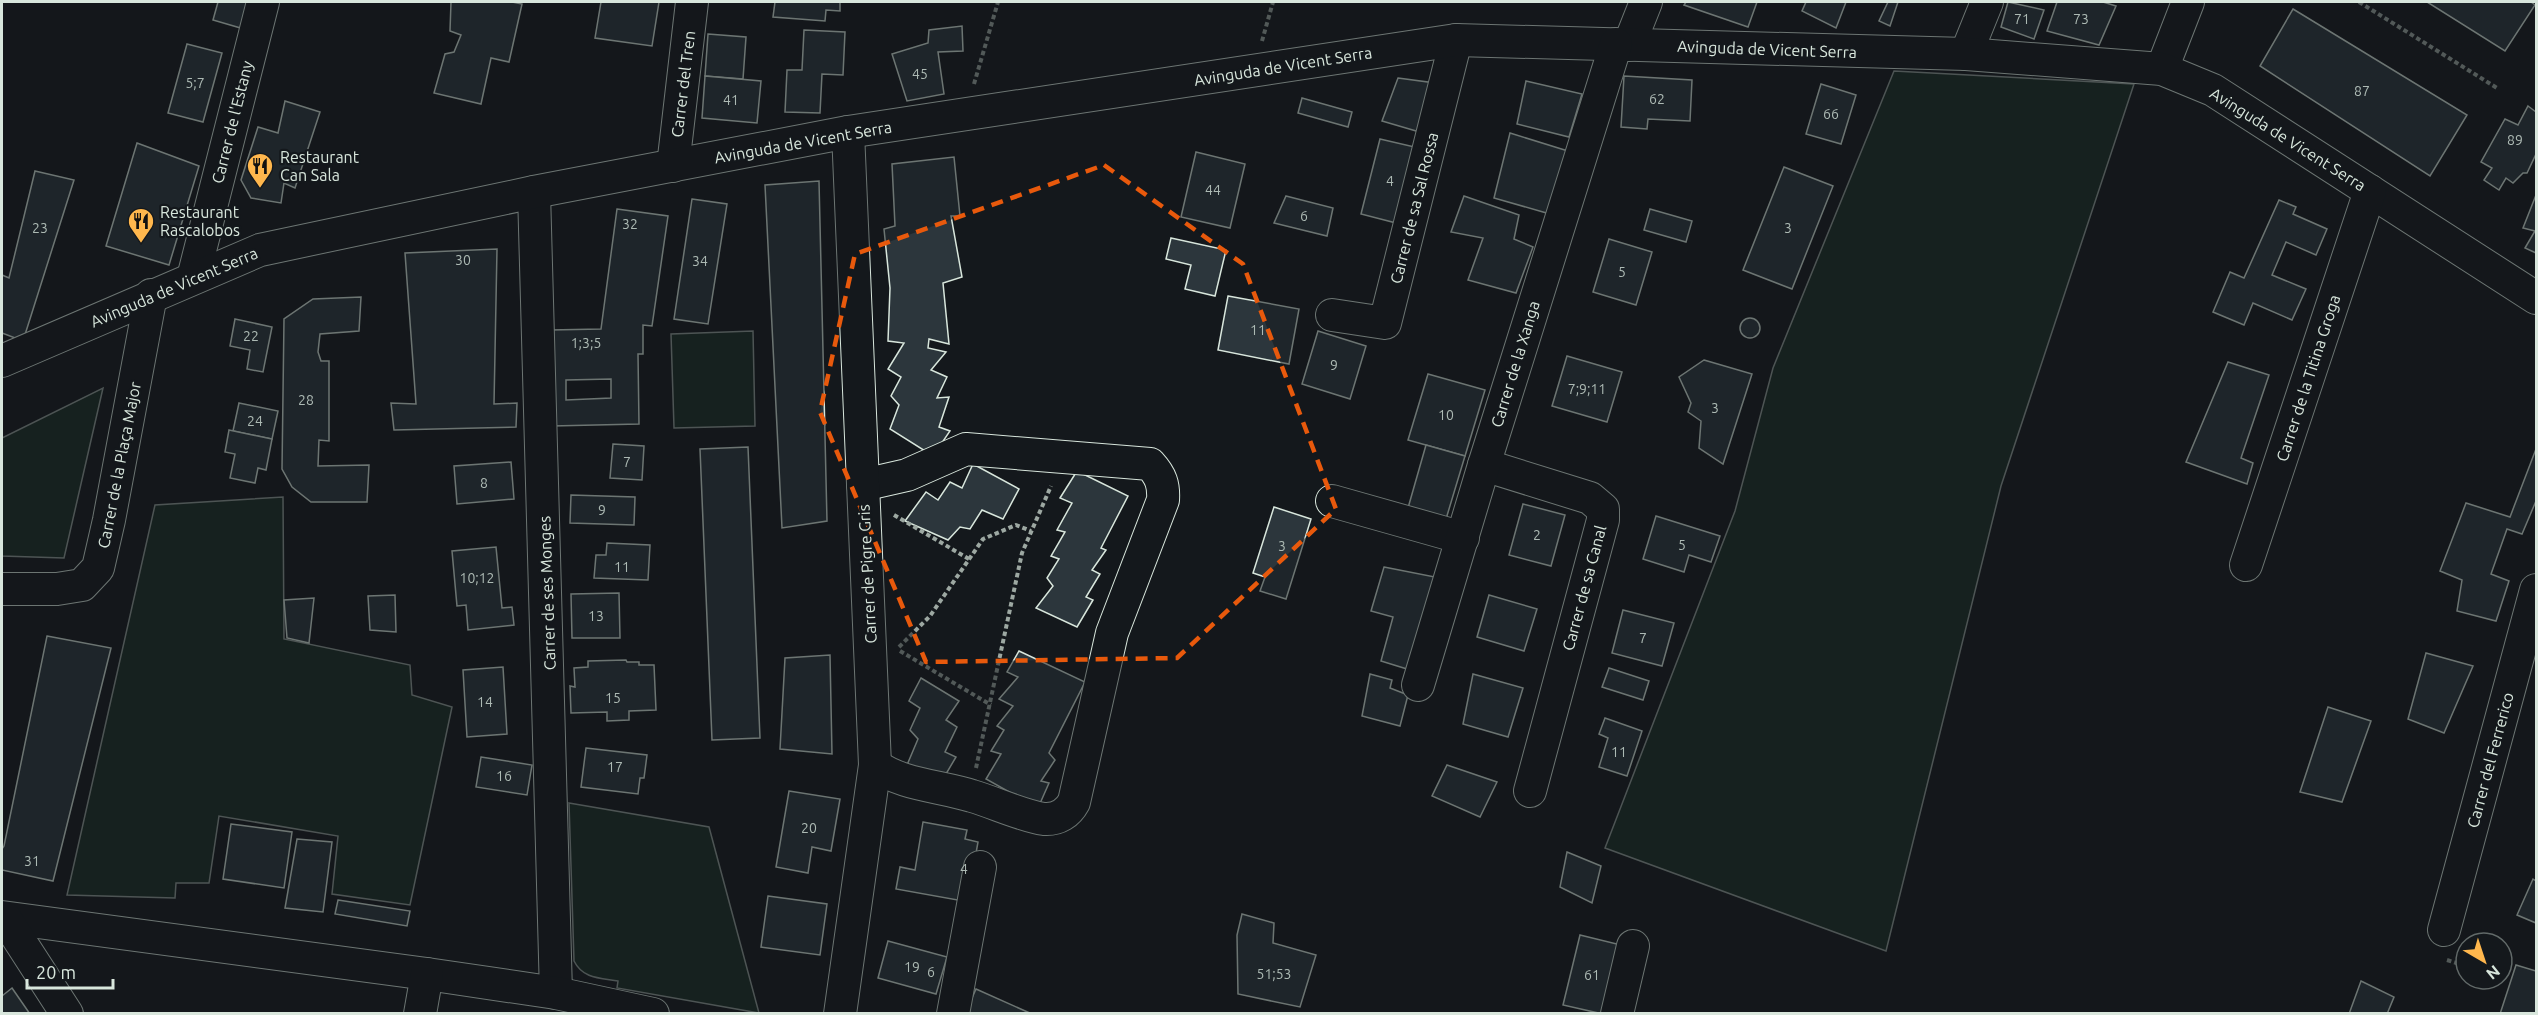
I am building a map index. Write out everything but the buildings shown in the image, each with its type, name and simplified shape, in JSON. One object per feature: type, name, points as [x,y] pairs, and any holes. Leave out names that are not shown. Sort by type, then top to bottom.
[{"type":"street","name":"Carrer de l'Estany","points":[[193,278],[263,2]]},
{"type":"street","name":"Carrer del Tren","points":[[674,166],[692,2]]},
{"type":"street","name":"Carrer de la Xanga","points":[[1418,685],[1484,465],[1622,45],[1646,2]]},
{"type":"street","points":[[1966,54],[1987,2]]},
{"type":"street","points":[[2162,69],[2188,2]]},
{"type":"street","name":"Avinguda de Vicent Serra","points":[[2,361],[260,250],[534,192],[848,132],[1456,40],[1966,54],[2162,69],[2213,90],[2536,298]]},
{"type":"street","name":"Carrer de sa Sal Rossa","points":[[1332,315],[1384,323],[1456,40]]},
{"type":"street","name":"Carrer de Pigre Gris","points":[[840,1014],[875,765],[848,132]]},
{"type":"street","name":"Carrer de la Titina Groga","points":[[2246,565],[2370,191]]},
{"type":"street","name":"Carrer de ses Monges","points":[[534,192],[556,993]]},
{"type":"street","name":"Carrer de la Plaça Major","points":[[2,590],[57,589],[82,585],[98,568],[110,520],[151,296]]},
{"type":"street","points":[[863,498],[907,475],[966,449],[1150,464],[1160,475],[1164,488],[1162,500],[1112,633],[1074,802],[1068,812],[1045,819],[970,795],[887,774],[875,765]]},
{"type":"street","name":"Carrer de sa Canal","points":[[1484,465],[1590,498],[1603,509],[1603,520],[1530,791]]},
{"type":"street","points":[[1332,501],[1463,538]]},
{"type":"street","name":"Carrer del Ferrerico","points":[[2444,930],[2536,590]]},
{"type":"street","points":[[953,1014],[980,867]]},
{"type":"street","points":[[3,918],[556,993],[653,1014]]},
{"type":"street","points":[[3,918],[67,1014]]},
{"type":"street","points":[[1617,1014],[1634,946]]},
{"type":"street","points":[[420,1014],[427,974]]},
{"type":"path","points":[[966,114],[998,2]]},
{"type":"path","points":[[1253,70],[1273,2]]},
{"type":"path","points":[[2359,2],[2497,88]]},
{"type":"path","points":[[970,795],[1022,553],[1053,482]]},
{"type":"path","points":[[863,498],[969,558]]},
{"type":"path","points":[[990,705],[897,650],[930,616],[983,539],[1016,525],[1031,531]]},
{"type":"highlighted area","points":[[1104,165],[1243,264],[1336,509],[1177,658],[926,662],[820,412],[855,254]]},
{"type":"green space","points":[[1894,71],[2134,84],[2001,486],[1886,951],[1605,848],[1735,511],[1773,368]]},
{"type":"green space","points":[[753,331],[755,426],[674,428],[671,334]]},
{"type":"green space","points":[[103,388],[64,558],[2,556],[2,438]]},
{"type":"green space","points":[[283,497],[284,639],[410,665],[412,695],[452,707],[410,905],[332,894],[338,836],[219,816],[209,883],[176,883],[175,898],[67,895],[155,505]]},
{"type":"green space","points":[[569,803],[709,827],[759,1013],[617,988],[618,981],[593,977],[578,967],[574,961]]},
{"type":"place","name":"Restaurant Can Sala","points":[[260,189]]},
{"type":"place","name":"Restaurant Rascalobos","points":[[141,244]]}]
